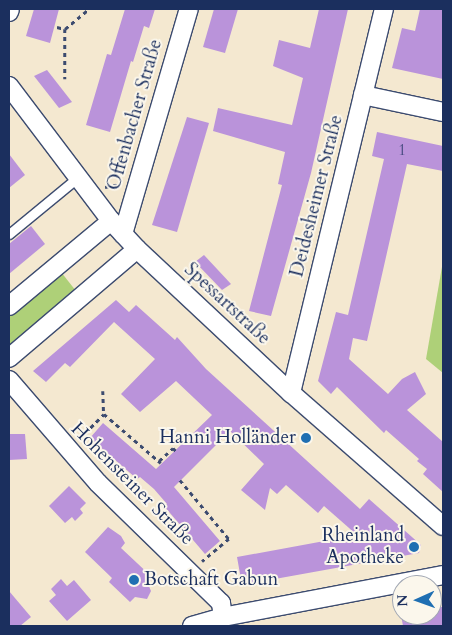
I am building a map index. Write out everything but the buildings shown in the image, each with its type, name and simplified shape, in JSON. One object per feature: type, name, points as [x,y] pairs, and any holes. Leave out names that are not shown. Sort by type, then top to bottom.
[{"type":"street","name":"Offenbacher Straße","points":[[117,227],[189,9]]},
{"type":"street","name":"Deidesheimer Straße","points":[[291,393],[384,9]]},
{"type":"street","name":"Spessartstraße","points":[[9,86],[78,178],[137,249],[291,393],[443,526]]},
{"type":"street","points":[[363,95],[443,112]]},
{"type":"street","points":[[9,306],[117,227]]},
{"type":"street","points":[[9,358],[137,249]]},
{"type":"street","name":"Hohensteiner Straße","points":[[9,380],[98,483],[221,603],[223,617]]},
{"type":"street","points":[[192,626],[223,617],[443,575]]},
{"type":"lane","points":[[9,234],[78,178]]},
{"type":"path","points":[[65,29],[89,9]]},
{"type":"path","points":[[57,27],[65,29]]},
{"type":"path","points":[[65,29],[65,79]]},
{"type":"path","points":[[105,187],[128,183]]},
{"type":"path","points":[[103,391],[104,414],[160,462],[173,448],[176,450]]},
{"type":"path","points":[[76,441],[104,414]]},
{"type":"path","points":[[180,480],[230,539],[199,565]]},
{"type":"green space","points":[[443,261],[443,373],[426,359]]},
{"type":"green space","points":[[61,272],[76,291],[9,347],[9,315]]},
{"type":"place","name":"Hanni Holländer","points":[[306,438]]},
{"type":"place","name":"Rheinland Apotheke","points":[[414,547]]},
{"type":"place","name":"Botschaft Gabun","points":[[134,580]]}]
